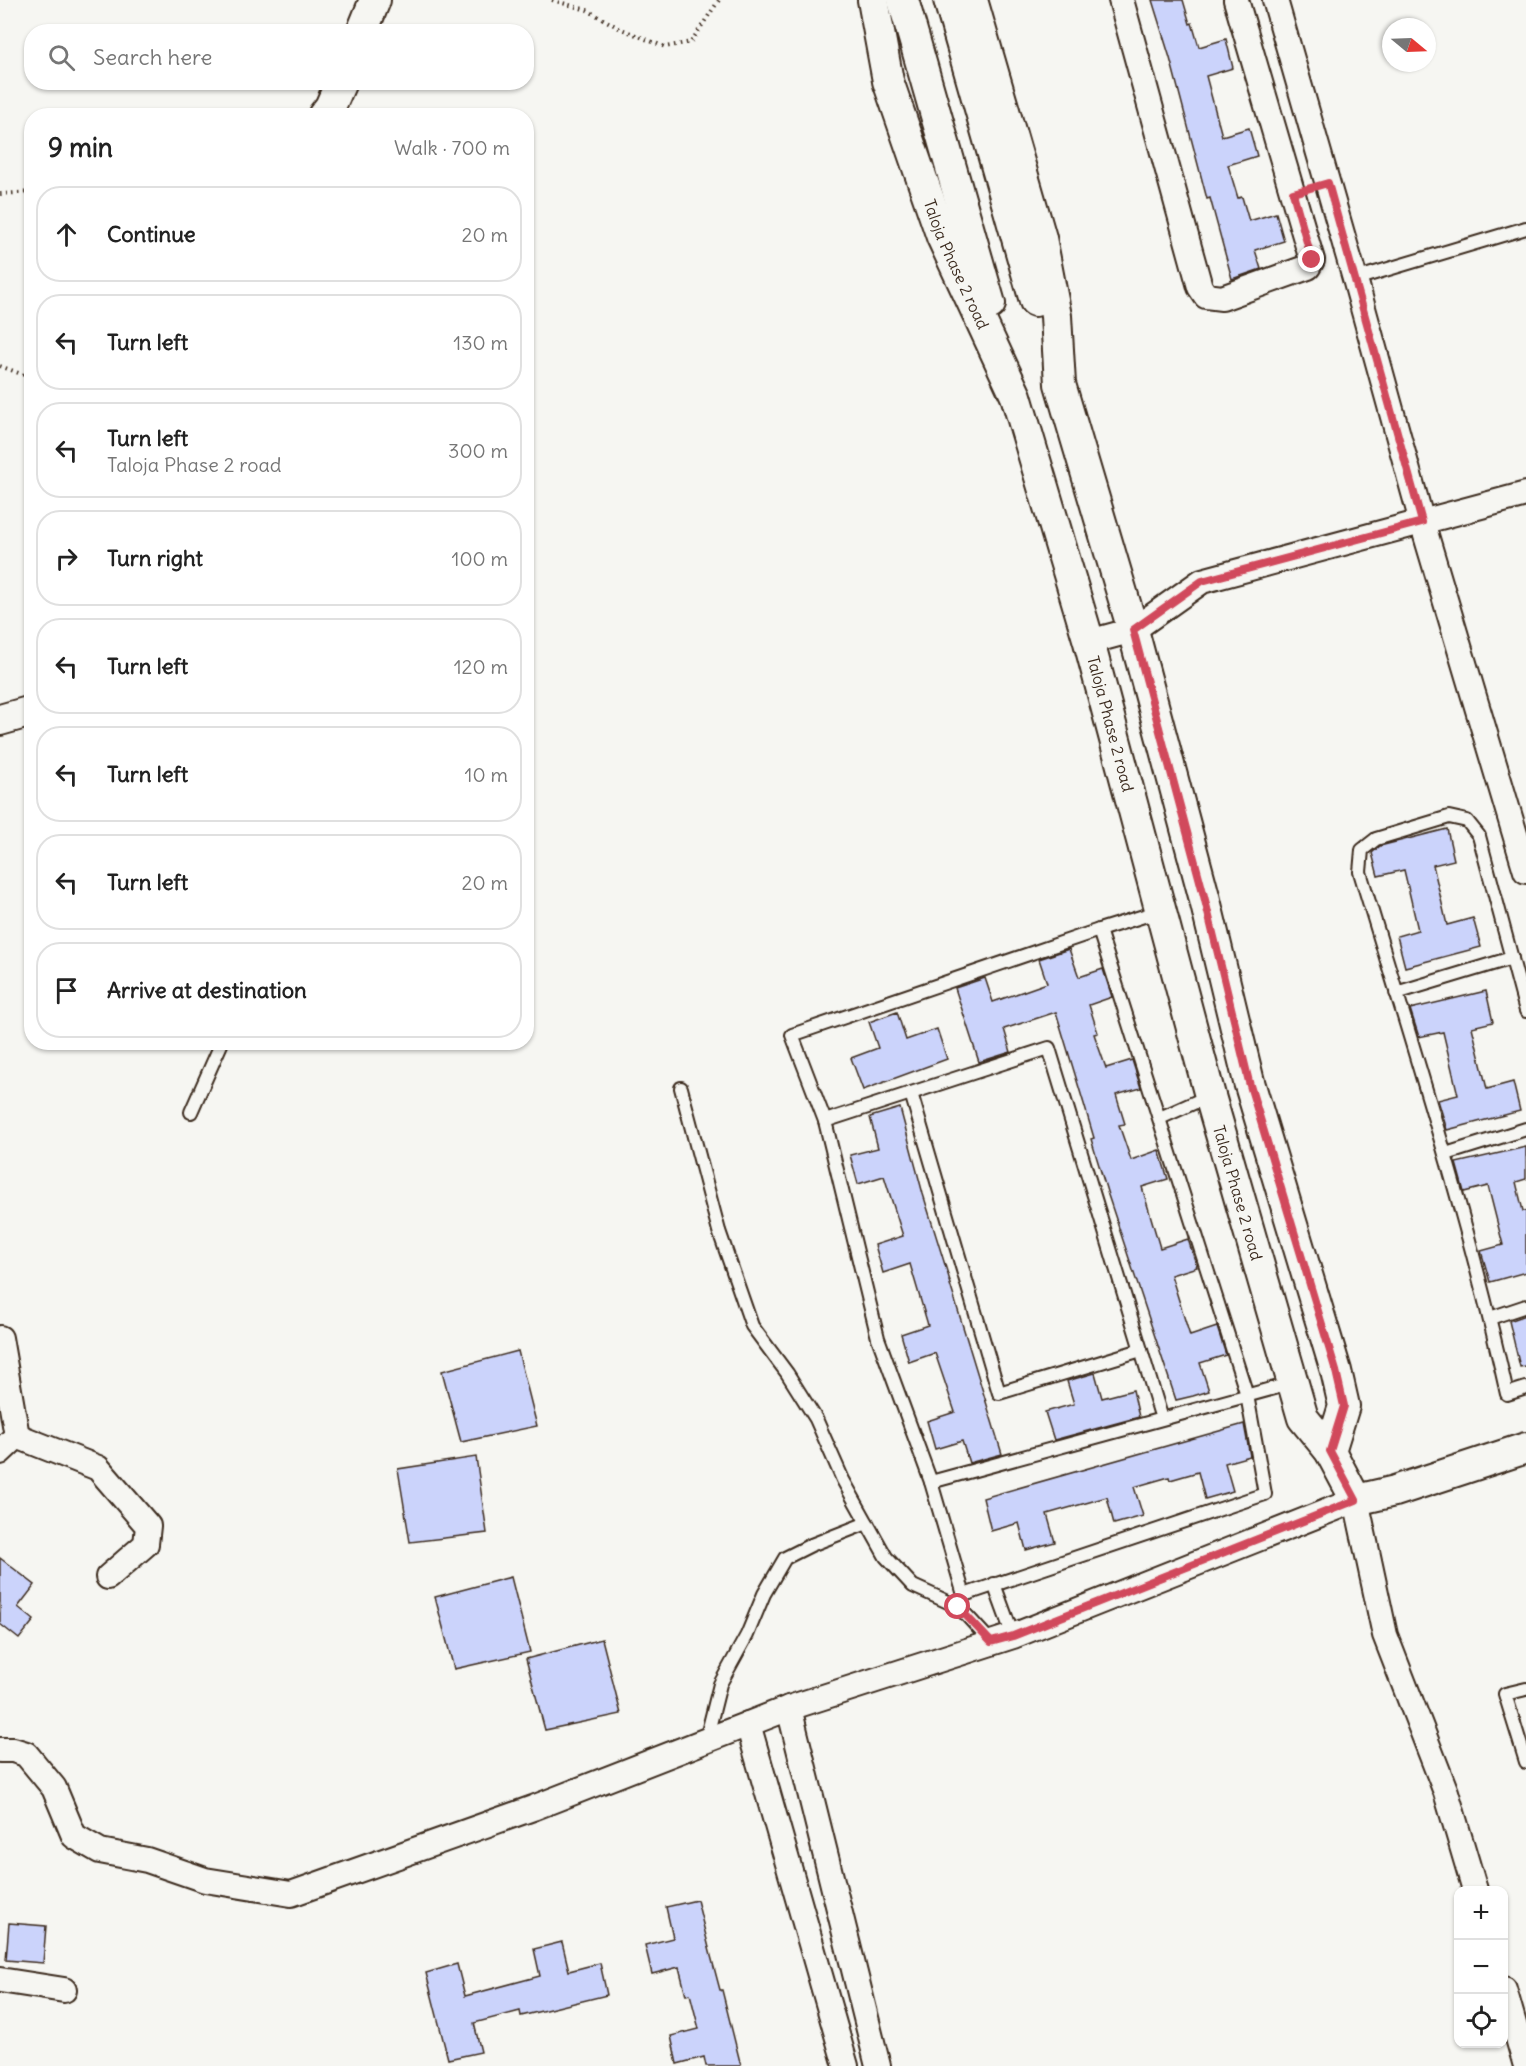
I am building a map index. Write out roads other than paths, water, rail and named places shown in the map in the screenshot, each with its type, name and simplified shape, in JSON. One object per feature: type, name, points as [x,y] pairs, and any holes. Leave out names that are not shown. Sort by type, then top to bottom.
[{"type":"street","points":[[365,24],[375,0]]},
{"type":"street","name":"Taloja Phase 2 road","points":[[873,0],[888,81],[942,237],[1017,396],[1089,642],[1210,1096],[1303,1418],[1330,1451],[1356,1500]]},
{"type":"street","points":[[903,0],[1017,396]]},
{"type":"street","points":[[949,0],[1133,630],[1204,896],[1249,1082],[1336,1371],[1344,1406],[1330,1451]]},
{"type":"street","points":[[972,0],[1041,238],[1056,316],[1060,384]]},
{"type":"street","points":[[1121,0],[1200,287],[1206,296],[1222,298],[1310,265],[1312,260],[1236,0]]},
{"type":"street","points":[[1244,27],[1278,9],[1422,522],[1526,871]]},
{"type":"street","points":[[1293,193],[1328,183]]},
{"type":"street","points":[[1089,642],[1133,630],[1202,581],[1526,494]]},
{"type":"street","points":[[0,720],[24,713]]},
{"type":"street","points":[[0,1338],[8,1444],[98,1468],[148,1526],[146,1544],[108,1577]]},
{"type":"street","points":[[0,1750],[13,1750],[26,1754],[54,1788],[74,1836],[100,1851],[147,1860],[205,1880],[291,1894],[533,1808],[789,1708],[1002,1639],[1356,1500],[1395,1491],[1526,1448]]},
{"type":"street","points":[[1356,1500],[1385,1635],[1446,1792],[1473,1886]]},
{"type":"street","points":[[789,1708],[878,2066]]},
{"type":"street","points":[[748,1724],[846,2066]]},
{"type":"street","points":[[0,1980],[64,1990]]},
{"type":"street","points":[[1504,1994],[1526,2066]]},
{"type":"lane","points":[[1355,279],[1526,228]]},
{"type":"lane","points":[[1526,1011],[1479,836],[1467,821],[1449,817],[1376,839],[1362,850],[1360,872],[1446,1154],[1490,1318],[1507,1394],[1526,1388]]},
{"type":"lane","points":[[1099,930],[1247,1395],[1265,1494],[964,1595],[931,1482],[878,1338],[825,1121],[792,1035],[1099,930],[1162,910]]},
{"type":"lane","points":[[1396,993],[1512,958]]},
{"type":"lane","points":[[825,1121],[1049,1048],[1162,1419]]},
{"type":"lane","points":[[191,1112],[218,1050]]},
{"type":"lane","points":[[681,1088],[719,1231],[752,1326],[787,1373],[816,1419],[843,1480],[886,1557],[913,1586],[939,1596],[958,1607],[1002,1639]]},
{"type":"lane","points":[[910,1093],[999,1393],[1141,1350]]},
{"type":"lane","points":[[1160,1118],[1210,1096]]},
{"type":"lane","points":[[1446,1154],[1526,1129]]},
{"type":"lane","points":[[1490,1318],[1526,1306]]},
{"type":"lane","points":[[931,1482],[1293,1383]]},
{"type":"lane","points":[[706,1740],[720,1684],[747,1635],[764,1594],[784,1558],[867,1523]]},
{"type":"lane","points":[[994,1584],[1002,1639]]},
{"type":"lane","points":[[1526,1689],[1504,1694],[1526,1762]]}]
